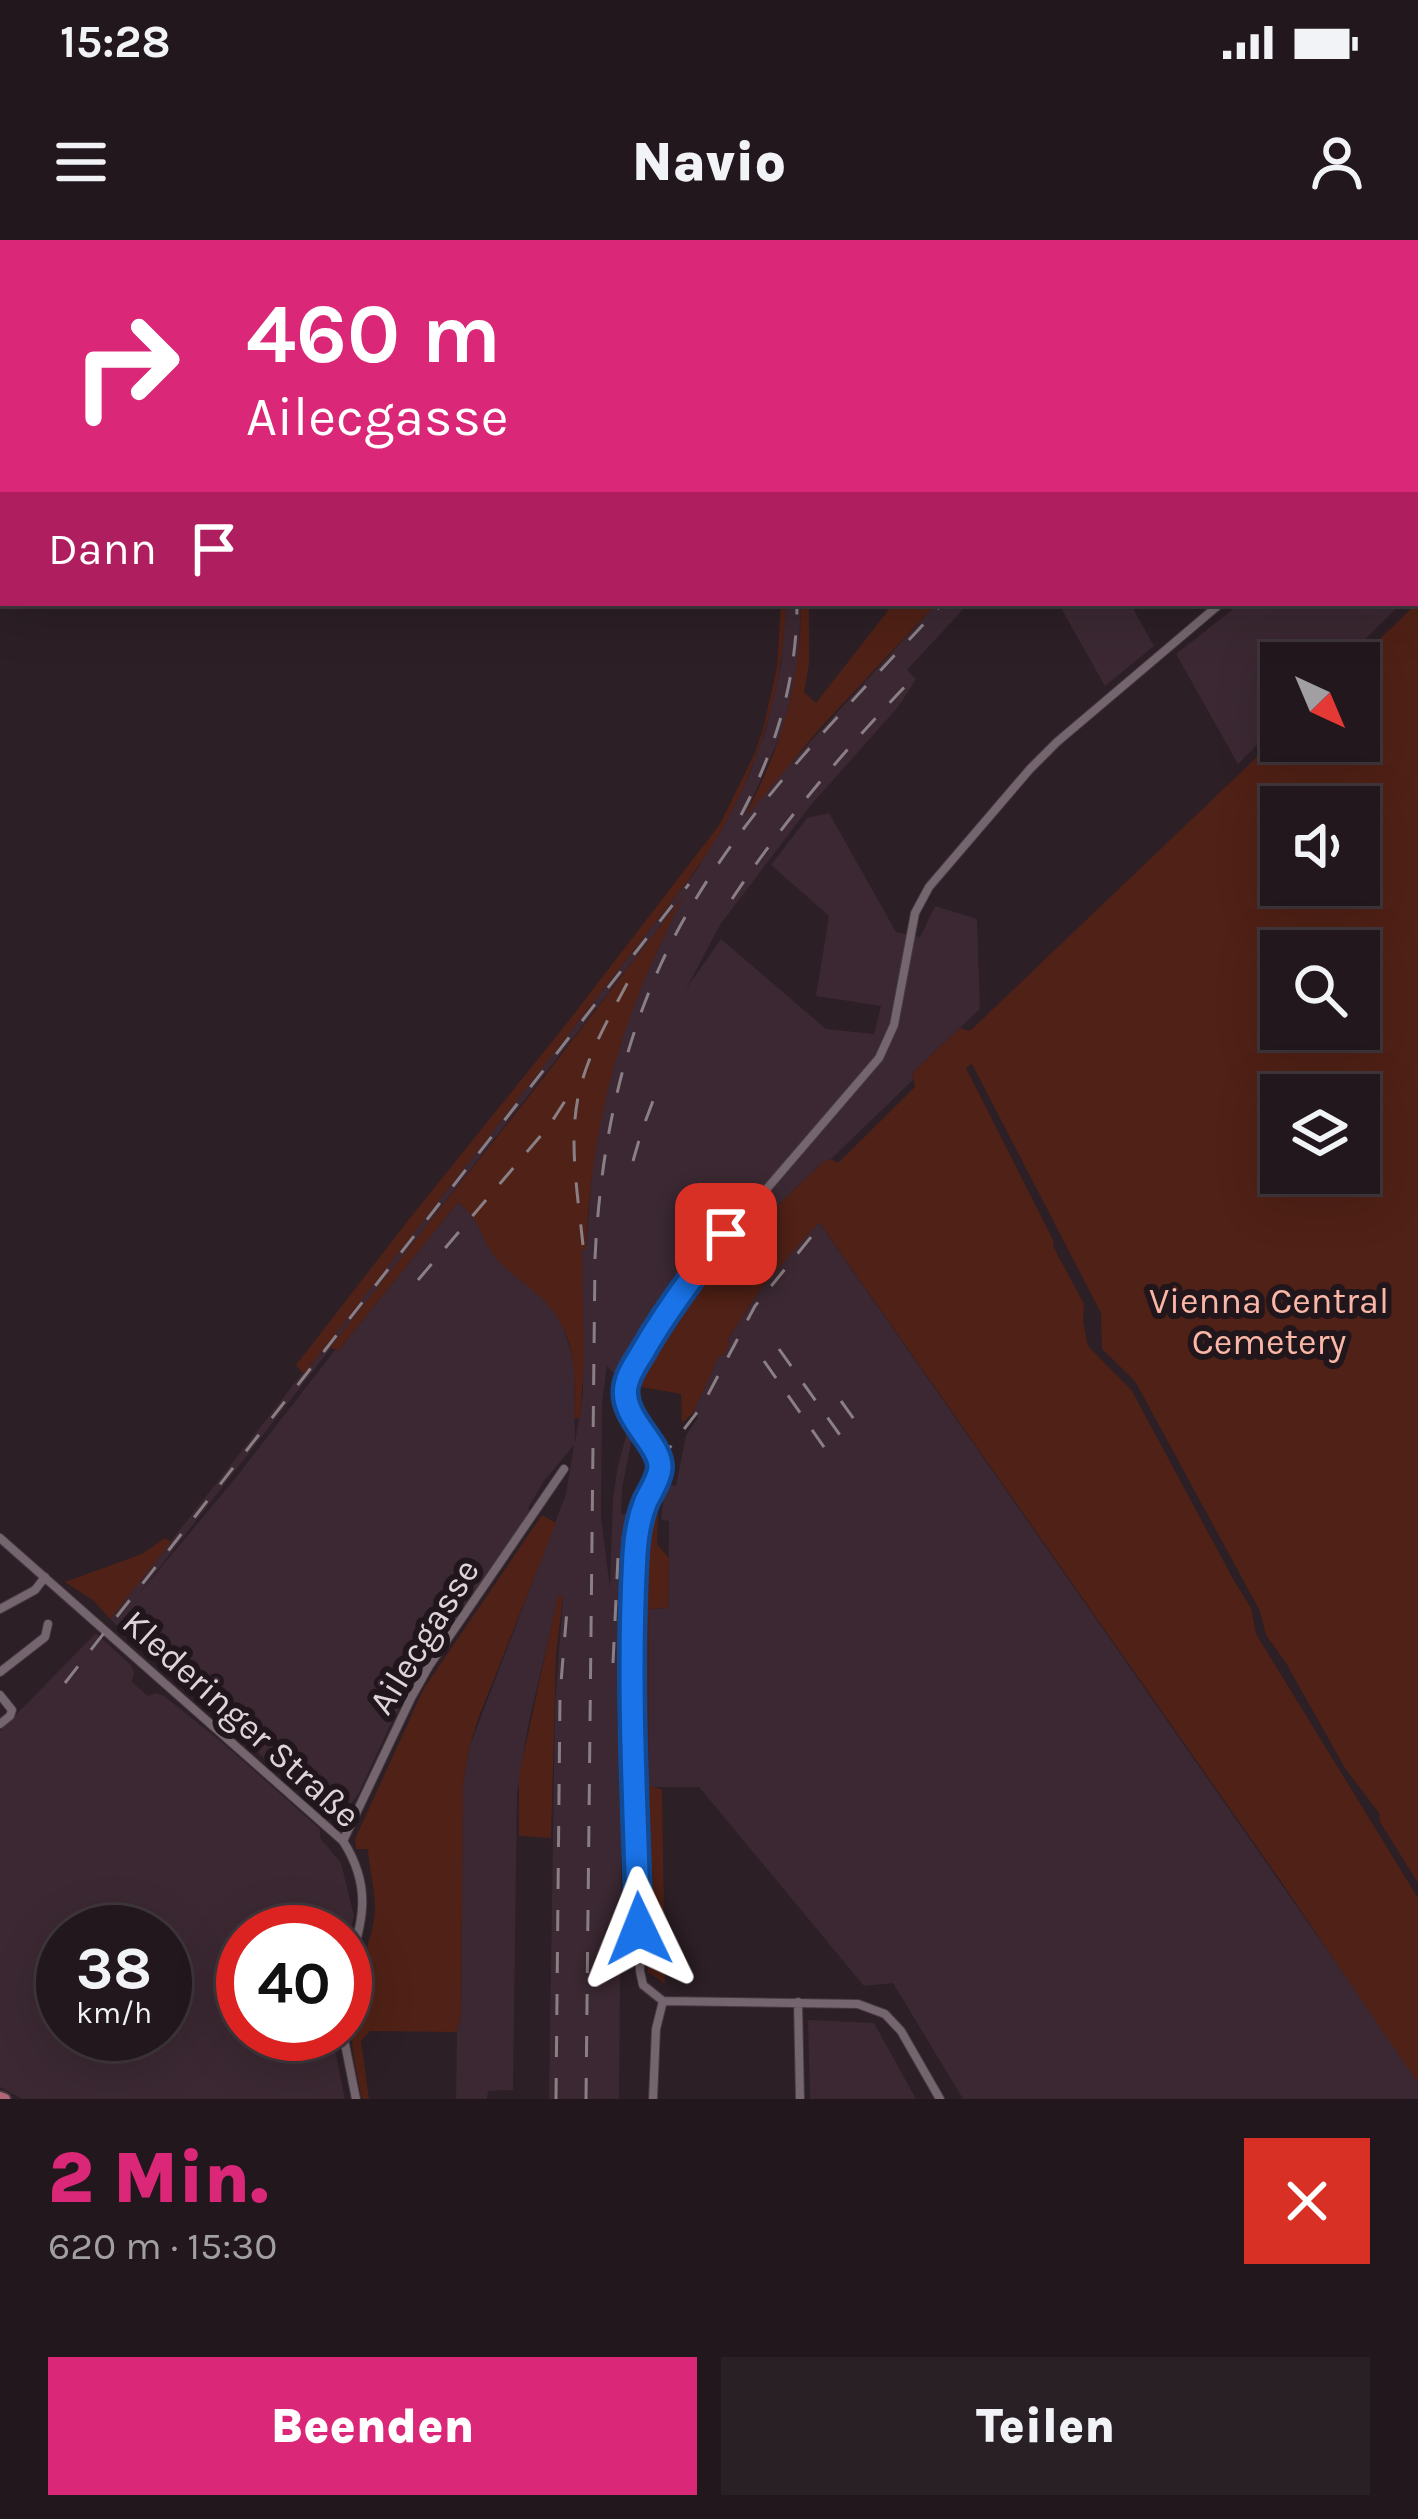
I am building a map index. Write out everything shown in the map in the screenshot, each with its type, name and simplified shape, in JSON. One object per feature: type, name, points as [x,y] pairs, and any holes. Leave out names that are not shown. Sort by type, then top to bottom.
[{"type":"street","points":[[940,2099],[901,2031],[885,2014],[858,2004],[663,2001],[643,1984],[631,1676],[638,1529],[660,1472],[660,1460],[634,1420],[625,1394],[626,1380],[691,1277],[879,1058],[894,1025],[916,913],[929,886],[1057,742],[1217,606]]},
{"type":"street","name":"Ailecgasse","points":[[343,1841],[429,1666],[564,1469]]},
{"type":"street","name":"Klederinger Straße","points":[[0,1538],[343,1841],[360,1878],[364,1905]]},
{"type":"street","points":[[0,1609],[27,1595],[45,1577]]},
{"type":"street","points":[[0,1672],[45,1637],[48,1624]]},
{"type":"street","points":[[0,1695],[12,1711],[0,1724]]},
{"type":"street","points":[[652,2099],[656,2029],[663,2001]]},
{"type":"street","points":[[798,2002],[800,2099]]},
{"type":"street","points":[[348,2061],[356,2099]]},
{"type":"shaded area","points":[[786,606],[801,606],[798,670],[782,731],[747,811],[934,606],[966,606],[907,670],[916,679],[898,707],[810,806],[720,925],[686,989],[721,939],[826,1029],[874,1034],[881,1006],[816,996],[829,916],[771,865],[807,818],[829,813],[896,932],[920,937],[935,906],[977,919],[980,1009],[831,1159],[744,1229],[684,1303],[636,1386],[607,1365],[601,1518],[610,1588],[613,1498],[627,1433],[633,1434],[621,1515],[627,1513],[646,1476],[651,1480],[620,1562],[619,2099],[549,2099],[555,1706],[563,1597],[559,1595],[517,1794],[513,2090],[488,2091],[487,2099],[456,2099],[463,1785],[469,1748],[566,1494],[574,1445],[544,1481],[530,1511],[393,1719],[359,1793],[342,1816],[328,1816],[110,1619],[698,868],[748,778],[766,730],[781,665]],"holes":[[[680,901],[630,1010],[594,1148],[586,1248],[582,1249],[583,1393],[575,1443],[574,1362],[562,1323],[548,1303],[495,1257],[476,1217],[458,1202],[138,1595]]]},
{"type":"shaded area","points":[[1060,606],[1132,606],[1154,646],[1105,686]]},
{"type":"shaded area","points":[[1237,606],[1399,606],[1362,642],[1260,642],[1260,742],[1238,764],[1176,654]]},
{"type":"shaded area","points":[[818,1221],[1393,2044],[1418,2083],[1418,2099],[963,2099],[893,1983],[864,1986],[699,1787],[648,1787],[649,1609],[668,1608],[669,1521],[661,1520],[665,1484],[676,1486],[686,1435],[698,1418],[693,1413],[727,1340],[762,1287]]},
{"type":"shaded area","points":[[96,1633],[131,1665],[132,1682],[148,1696],[164,1696],[223,1743],[320,1829],[320,1838],[341,1863],[351,1905],[216,1905],[216,2061],[337,2061],[345,2099],[22,2099],[0,2087],[0,1731]]},
{"type":"shaded area","points":[[808,2020],[874,2023],[916,2099],[810,2099]]},
{"type":"green space","points":[[781,606],[786,606],[778,679],[758,751],[708,852],[304,1374],[296,1365],[720,824],[755,753],[777,667]]},
{"type":"green space","points":[[801,606],[809,606],[804,692],[816,703],[892,606],[934,606],[821,727],[749,813],[788,710]]},
{"type":"green space","name":"Vienna Central Cemetery","points":[[1418,606],[1418,1883],[1266,1635],[1260,1611],[1135,1381],[1102,1349],[1101,1313],[972,1064],[966,1068],[1084,1304],[1088,1346],[1132,1391],[1251,1608],[1256,1634],[1418,1898],[1418,2083],[819,1222],[762,1287],[727,1340],[730,1343],[723,1356],[719,1355],[693,1413],[682,1423],[681,1394],[636,1386],[684,1303],[744,1229],[772,1211],[824,1161],[838,1163],[915,1087],[912,1073],[960,1028],[970,1031],[1260,754],[1260,762],[1380,762],[1377,642]]},
{"type":"green space","points":[[685,894],[628,1023],[604,1108],[586,1249],[582,1250],[580,1418],[574,1418],[574,1367],[560,1322],[495,1257],[472,1216],[458,1202],[338,1351],[330,1347],[524,1103]]},
{"type":"green space","points":[[658,1508],[657,1544],[669,1558],[668,1608],[649,1609],[648,1786],[662,1789],[665,1984],[648,1972],[639,1734],[643,1543],[650,1510]]},
{"type":"green space","points":[[542,1515],[556,1523],[469,1748],[463,1785],[457,2032],[372,2031],[375,1905],[368,1849],[356,1849],[355,1839],[424,1688]]},
{"type":"green space","points":[[165,1538],[171,1542],[110,1619],[94,1601],[65,1582],[142,1554]]},
{"type":"green space","points":[[558,1595],[563,1596],[556,1655],[551,1838],[519,1836],[519,1776]]},
{"type":"green space","points":[[355,2061],[364,2061],[369,2099],[362,2099]]},
{"type":"railway","points":[[741,815],[765,765],[782,713],[797,606]]},
{"type":"railway","points":[[586,2099],[595,1258],[614,1108],[646,999],[687,913],[718,865],[788,773],[940,606]]},
{"type":"railway","points":[[732,899],[817,786],[911,680]]},
{"type":"railway","points":[[65,1683],[689,884]]},
{"type":"railway","points":[[583,1245],[575,1169],[579,1093],[600,1035],[629,980]]},
{"type":"railway","points":[[633,1161],[659,1085]]},
{"type":"railway","points":[[418,1280],[549,1126],[574,1087]]},
{"type":"railway","points":[[613,1663],[618,1557],[641,1490],[702,1406],[755,1306],[820,1226]]},
{"type":"railway","points":[[779,1349],[842,1438]]},
{"type":"railway","points":[[764,1361],[826,1450]]},
{"type":"railway","points":[[841,1401],[859,1426]]},
{"type":"railway","points":[[556,2099],[560,1694],[568,1598]]},
{"type":"route","points":[[639,1929],[631,1676],[635,1554],[644,1506],[660,1472],[660,1460],[626,1403],[626,1380],[691,1277],[726,1234]]}]
